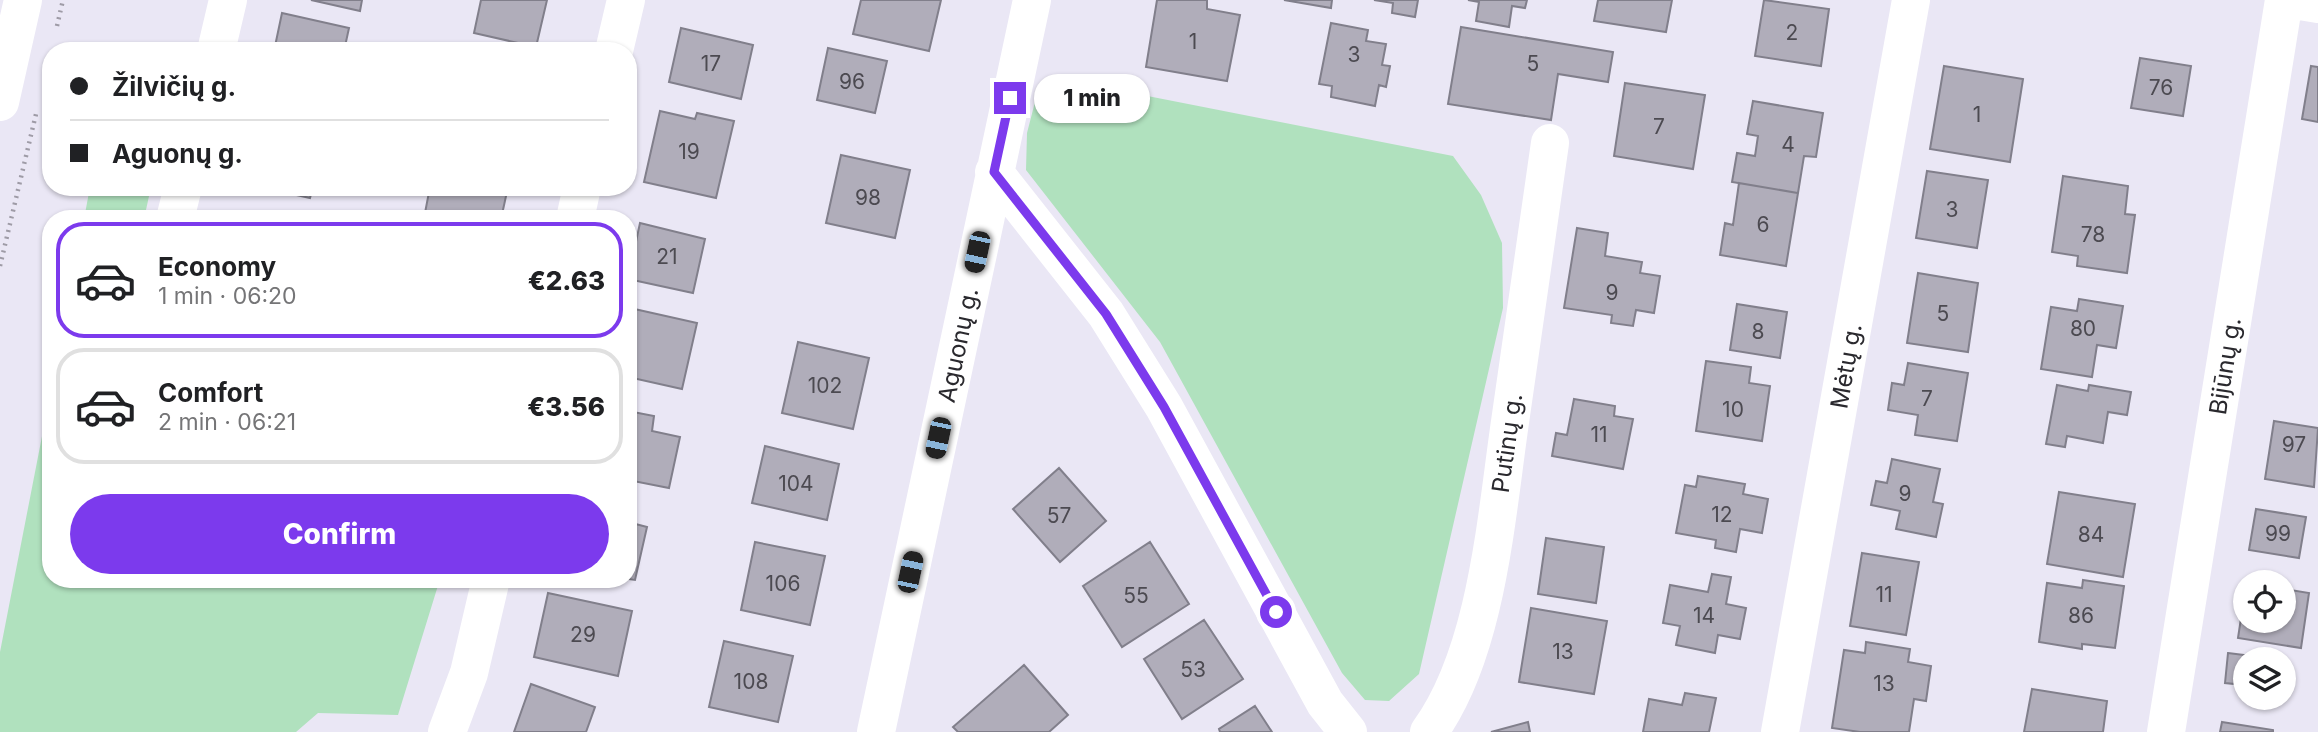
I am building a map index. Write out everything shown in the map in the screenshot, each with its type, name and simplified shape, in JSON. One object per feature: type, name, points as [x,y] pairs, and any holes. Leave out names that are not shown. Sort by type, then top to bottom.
[{"type":"street","points":[[0,102],[23,0]]},
{"type":"street","points":[[218,42],[228,0]]},
{"type":"street","points":[[616,42],[626,0]]},
{"type":"street","name":"Aguonų g.","points":[[876,732],[1032,0]]},
{"type":"street","name":"Mėtų g.","points":[[1780,732],[1911,0]]},
{"type":"street","name":"Bijūnų g.","points":[[2166,732],[2284,0]]},
{"type":"street","points":[[2294,0],[2318,4]]},
{"type":"street","name":"Putinų g.","points":[[1429,732],[1442,714],[1466,653],[1489,573],[1550,143]]},
{"type":"street","points":[[994,172],[1114,326],[1164,407],[1325,704],[1348,732]]},
{"type":"street","points":[[447,732],[469,673],[489,588]]},
{"type":"path","points":[[0,266],[38,106]]},
{"type":"green space","points":[[1051,77],[1453,156],[1481,195],[1502,243],[1503,308],[1419,674],[1389,701],[1365,700],[1342,673],[1160,342],[1026,170],[1027,133],[1036,98]]},
{"type":"green space","points":[[88,196],[149,196],[146,210],[86,210]]},
{"type":"green space","points":[[42,436],[42,588],[437,588],[398,715],[318,713],[296,732],[0,732],[0,652]]},
{"type":"building","points":[[311,0],[362,0],[360,11]]},
{"type":"building","points":[[481,0],[547,0],[537,42],[514,42],[474,33]]},
{"type":"building","points":[[861,0],[941,0],[929,51],[853,34]]},
{"type":"building","points":[[1157,0],[1207,0],[1207,9],[1240,15],[1227,81],[1146,67]]},
{"type":"building","points":[[1284,0],[1332,0],[1331,8]]},
{"type":"building","points":[[1374,0],[1418,0],[1415,17],[1392,13],[1393,3]]},
{"type":"building","points":[[1468,0],[1527,0],[1525,8],[1512,6],[1509,27],[1476,21],[1479,2]]},
{"type":"building","points":[[1598,0],[1672,0],[1666,32],[1594,21]]},
{"type":"building","points":[[1764,0],[1829,9],[1821,66],[1755,56]]},
{"type":"building","points":[[282,13],[349,28],[346,42],[276,42]]},
{"type":"building","points":[[1331,23],[1368,30],[1366,41],[1386,44],[1382,65],[1390,66],[1386,87],[1379,85],[1375,106],[1331,97],[1332,86],[1319,84]]},
{"type":"building","points":[[1461,27],[1613,52],[1608,82],[1558,74],[1551,120],[1448,104]]},
{"type":"building","points":[[681,28],[753,45],[741,99],[669,82]]},
{"type":"building","points":[[828,48],[887,61],[875,113],[817,100]]},
{"type":"building","points":[[2140,58],[2191,66],[2183,116],[2131,108]]},
{"type":"building","points":[[1944,66],[2023,79],[2010,162],[1930,149]]},
{"type":"building","points":[[2311,66],[2318,67],[2318,122],[2302,119]]},
{"type":"building","points":[[1625,83],[1705,95],[1693,169],[1614,156]]},
{"type":"building","points":[[1753,101],[1823,113],[1816,157],[1804,156],[1798,193],[1732,182],[1737,153],[1755,156],[1758,136],[1747,134]]},
{"type":"building","points":[[660,111],[695,119],[697,113],[734,121],[716,198],[644,182]]},
{"type":"building","points":[[841,155],[910,170],[895,238],[826,223]]},
{"type":"building","points":[[1927,171],[1988,180],[1977,248],[1916,238]]},
{"type":"building","points":[[2063,176],[2128,186],[2125,214],[2135,215],[2127,273],[2077,266],[2078,256],[2052,252]]},
{"type":"building","points":[[1739,183],[1798,193],[1786,266],[1720,255],[1725,223],[1733,225]]},
{"type":"building","points":[[428,196],[506,196],[503,210],[426,210]]},
{"type":"building","points":[[640,223],[705,239],[693,293],[637,281],[637,237]]},
{"type":"building","points":[[1577,228],[1608,233],[1605,256],[1642,262],[1640,273],[1660,276],[1654,313],[1636,310],[1633,326],[1611,323],[1612,315],[1564,308]]},
{"type":"building","points":[[1918,273],[1978,283],[1968,352],[1907,343]]},
{"type":"building","points":[[2079,299],[2123,306],[2116,348],[2097,345],[2092,377],[2041,369],[2051,307],[2077,311]]},
{"type":"building","points":[[1737,304],[1787,312],[1780,358],[1730,350]]},
{"type":"building","points":[[637,310],[697,323],[682,389],[637,379]]},
{"type":"building","points":[[798,342],[869,358],[853,429],[782,413]]},
{"type":"building","points":[[1706,361],[1751,367],[1749,383],[1770,386],[1762,441],[1696,431]]},
{"type":"building","points":[[1908,363],[1968,373],[1957,441],[1915,435],[1918,415],[1888,410],[1892,383],[1904,385]]},
{"type":"building","points":[[2057,385],[2088,391],[2089,385],[2131,392],[2127,415],[2108,412],[2103,443],[2067,436],[2065,447],[2046,444]]},
{"type":"building","points":[[1574,399],[1615,406],[1614,416],[1633,419],[1623,469],[1552,456],[1556,433],[1567,435]]},
{"type":"building","points":[[637,413],[654,416],[652,431],[680,437],[669,488],[637,482]]},
{"type":"building","points":[[2274,421],[2318,428],[2314,487],[2265,479]]},
{"type":"building","points":[[765,446],[839,464],[827,520],[752,503]]},
{"type":"building","points":[[1892,459],[1940,469],[1933,502],[1943,504],[1936,537],[1896,529],[1900,511],[1871,505],[1876,481],[1887,483]]},
{"type":"building","points":[[1059,468],[1106,521],[1060,562],[1013,509]]},
{"type":"building","points":[[1698,476],[1745,484],[1743,494],[1768,499],[1762,533],[1740,529],[1736,552],[1715,548],[1716,540],[1676,533],[1685,485],[1696,487]]},
{"type":"building","points":[[2059,492],[2135,504],[2123,577],[2047,564]]},
{"type":"building","points":[[2256,509],[2306,517],[2299,558],[2249,550]]},
{"type":"building","points":[[637,524],[647,527],[637,571]]},
{"type":"building","points":[[1546,538],[1604,547],[1596,603],[1538,594]]},
{"type":"building","points":[[755,542],[825,556],[810,625],[741,610]]},
{"type":"building","points":[[1150,542],[1189,604],[1122,647],[1083,586]]},
{"type":"building","points":[[1862,553],[1919,562],[1906,635],[1850,626]]},
{"type":"building","points":[[1712,574],[1731,577],[1726,604],[1746,608],[1740,639],[1718,635],[1715,653],[1676,645],[1680,626],[1663,623],[1670,585],[1708,592]]},
{"type":"building","points":[[2083,580],[2124,586],[2115,648],[2082,644],[2082,649],[2039,642],[2047,583],[2082,588]]},
{"type":"building","points":[[2296,591],[2309,593],[2301,648],[2238,638],[2239,633],[2296,633]]},
{"type":"building","points":[[548,593],[632,611],[618,676],[534,657]]},
{"type":"building","points":[[1531,608],[1607,621],[1594,694],[1519,682]]},
{"type":"building","points":[[1204,620],[1243,679],[1182,719],[1144,659]]},
{"type":"building","points":[[724,641],[793,656],[778,722],[709,707]]},
{"type":"building","points":[[1866,642],[1910,649],[1908,662],[1931,666],[1926,701],[1914,699],[1909,732],[1860,732],[1832,728],[1844,650],[1865,653]]},
{"type":"building","points":[[2228,653],[2233,654],[2233,684],[2225,683]]},
{"type":"building","points":[[1024,665],[1068,715],[1049,732],[958,732],[953,727]]},
{"type":"building","points":[[531,684],[595,707],[586,732],[514,732]]},
{"type":"building","points":[[2032,689],[2107,701],[2103,732],[2024,732]]},
{"type":"building","points":[[1685,693],[1716,698],[1709,732],[1643,732],[1649,699],[1682,705]]},
{"type":"building","points":[[1255,706],[1272,732],[1220,732],[1219,729]]},
{"type":"building","points":[[1528,722],[1530,732],[1491,732]]},
{"type":"building","points":[[2222,722],[2273,730],[2273,732],[2220,732]]},
{"type":"route","points":[[1010,98],[994,172],[1106,314],[1164,407],[1276,612]]}]
